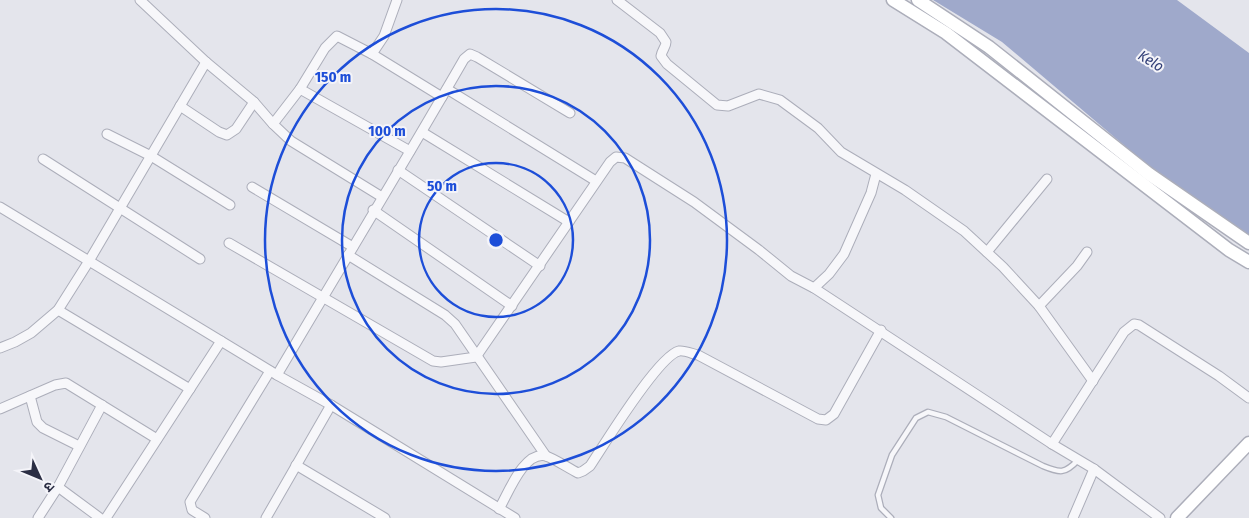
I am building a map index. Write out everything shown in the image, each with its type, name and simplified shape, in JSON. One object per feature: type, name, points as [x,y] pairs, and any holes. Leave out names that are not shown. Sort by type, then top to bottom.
[{"type":"street","points":[[140,0],[206,62],[254,102],[291,141],[382,196]]},
{"type":"street","points":[[372,54],[384,36],[397,0]]},
{"type":"street","points":[[617,0],[660,33],[666,42],[661,56],[667,64],[714,104],[728,106],[758,94],[780,100],[818,128],[842,152],[905,190],[964,231],[1003,267],[1039,306],[1092,381]]},
{"type":"street","points":[[893,0],[946,33],[1229,250],[1249,262]]},
{"type":"street","points":[[918,0],[989,47],[1149,174],[1249,242]]},
{"type":"street","points":[[273,124],[300,89],[325,48],[337,36],[372,54],[442,97]]},
{"type":"street","points":[[205,518],[192,510],[190,502],[323,297],[464,59],[470,54],[570,113]]},
{"type":"street","points":[[0,348],[32,333],[58,310],[121,208],[206,62]]},
{"type":"street","points":[[447,88],[596,181]]},
{"type":"street","points":[[300,89],[410,151]]},
{"type":"street","points":[[180,106],[219,132],[227,135],[236,129],[254,102]]},
{"type":"street","points":[[422,132],[569,222]]},
{"type":"street","points":[[106,134],[150,156],[230,205]]},
{"type":"street","points":[[229,243],[433,361],[441,362],[476,357],[610,162],[616,157],[625,158],[694,202],[791,276],[814,288],[880,330],[1052,444],[1094,469],[1160,518]]},
{"type":"street","points":[[43,159],[200,259]]},
{"type":"street","points":[[398,170],[540,266]]},
{"type":"street","points":[[814,288],[829,274],[844,254],[871,194],[876,174]]},
{"type":"street","points":[[987,252],[1048,179]]},
{"type":"street","points":[[252,187],[445,315],[455,324],[546,456],[578,473],[590,466],[652,374],[669,356],[680,350],[698,355],[818,419],[826,420],[834,414],[880,330]]},
{"type":"street","points":[[0,207],[273,373],[330,405],[513,518]]},
{"type":"street","points":[[373,210],[512,306]]},
{"type":"street","points":[[1039,306],[1077,266],[1087,252]]},
{"type":"street","points":[[58,310],[190,390]]},
{"type":"street","points":[[1052,444],[1124,332],[1134,324],[1139,324],[1219,376],[1249,398]]},
{"type":"street","points":[[106,518],[221,341]]},
{"type":"street","points":[[0,409],[55,385],[66,383],[158,439]]},
{"type":"street","points":[[30,396],[37,422],[43,428],[79,446]]},
{"type":"street","points":[[38,518],[58,487],[102,405]]},
{"type":"street","points":[[266,518],[330,405]]},
{"type":"street","points":[[1175,517],[1249,443]]},
{"type":"street","points":[[499,509],[525,463],[535,456],[546,456]]},
{"type":"street","points":[[296,465],[385,518]]},
{"type":"street","points":[[1073,518],[1094,469]]},
{"type":"street","points":[[58,487],[100,518]]},
{"type":"lane","points":[[891,518],[881,508],[878,495],[892,455],[916,418],[928,412],[946,417],[1058,472],[1071,468],[1078,460]]},
{"type":"water","name":"Kelo","points":[[933,0],[1177,0],[1249,53],[1249,241],[1191,202],[1002,42]]}]
